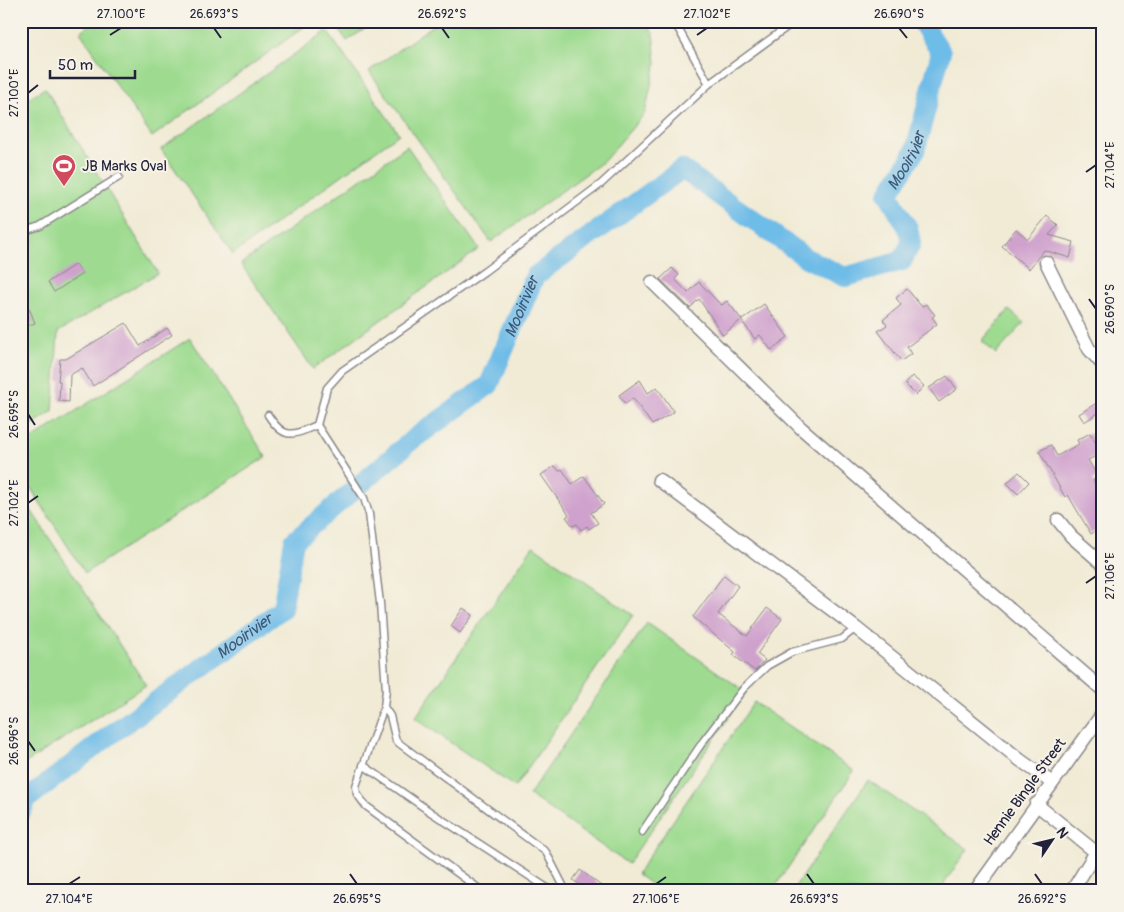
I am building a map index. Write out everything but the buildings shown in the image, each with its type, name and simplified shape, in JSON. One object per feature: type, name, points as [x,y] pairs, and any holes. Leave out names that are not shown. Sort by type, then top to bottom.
[{"type":"street","points":[[1046,262],[1089,349],[1103,365]]},
{"type":"street","points":[[652,282],[801,428],[1103,690]]},
{"type":"street","points":[[659,480],[856,628],[1020,760],[1051,782]]},
{"type":"street","points":[[1058,520],[1071,536],[1103,564]]},
{"type":"street","name":"Hennie Bingle Street","points":[[975,891],[1051,782],[1103,713]]},
{"type":"street","points":[[1036,804],[1100,855],[1072,891]]},
{"type":"lane","points":[[674,21],[709,84]]},
{"type":"lane","points":[[482,891],[360,799],[356,786],[384,707],[386,674],[380,603],[369,514],[364,498],[317,425],[327,388],[342,371],[485,271],[601,184],[709,84],[795,21]]},
{"type":"lane","points":[[21,232],[40,226],[119,177]]},
{"type":"lane","points":[[268,416],[278,430],[287,434],[297,434],[317,425]]},
{"type":"lane","points":[[642,832],[704,740],[744,688],[767,666],[792,652],[842,639],[856,628]]},
{"type":"lane","points":[[384,707],[390,716],[396,741],[546,852],[566,891]]},
{"type":"lane","points":[[363,764],[432,813],[552,891]]},
{"type":"green space","points":[[94,21],[312,21],[152,137],[80,32]]},
{"type":"green space","points":[[333,21],[376,21],[347,41]]},
{"type":"green space","points":[[439,21],[645,21],[653,33],[656,63],[645,113],[604,161],[491,242],[369,71]]},
{"type":"green space","points":[[327,31],[399,134],[233,254],[161,149]]},
{"type":"green space","name":"JB Marks Oval","points":[[45,88],[158,273],[58,332],[53,411],[21,432],[21,102]]},
{"type":"green space","points":[[407,146],[479,249],[313,369],[241,264]]},
{"type":"green space","points":[[1009,310],[1024,323],[996,354],[982,341]]},
{"type":"green space","points":[[190,338],[266,457],[85,573],[21,473],[21,446]]},
{"type":"green space","points":[[21,495],[146,685],[21,766]]},
{"type":"green space","points":[[533,546],[633,615],[515,787],[415,718]]},
{"type":"green space","points":[[647,623],[746,692],[628,864],[529,795]]},
{"type":"green space","points":[[754,702],[854,771],[772,891],[660,891],[637,874]]},
{"type":"green space","points":[[868,780],[968,849],[939,891],[792,891]]},
{"type":"waterway","name":"Mooirivier","points":[[21,812],[27,799],[114,732],[282,609],[294,541],[412,440],[489,385],[535,276],[682,169],[806,258],[845,277],[902,261],[911,243],[908,228],[888,194],[915,151],[941,52],[921,21]]},
{"type":"place","name":"JB Marks Oval","points":[[64,187]]}]
